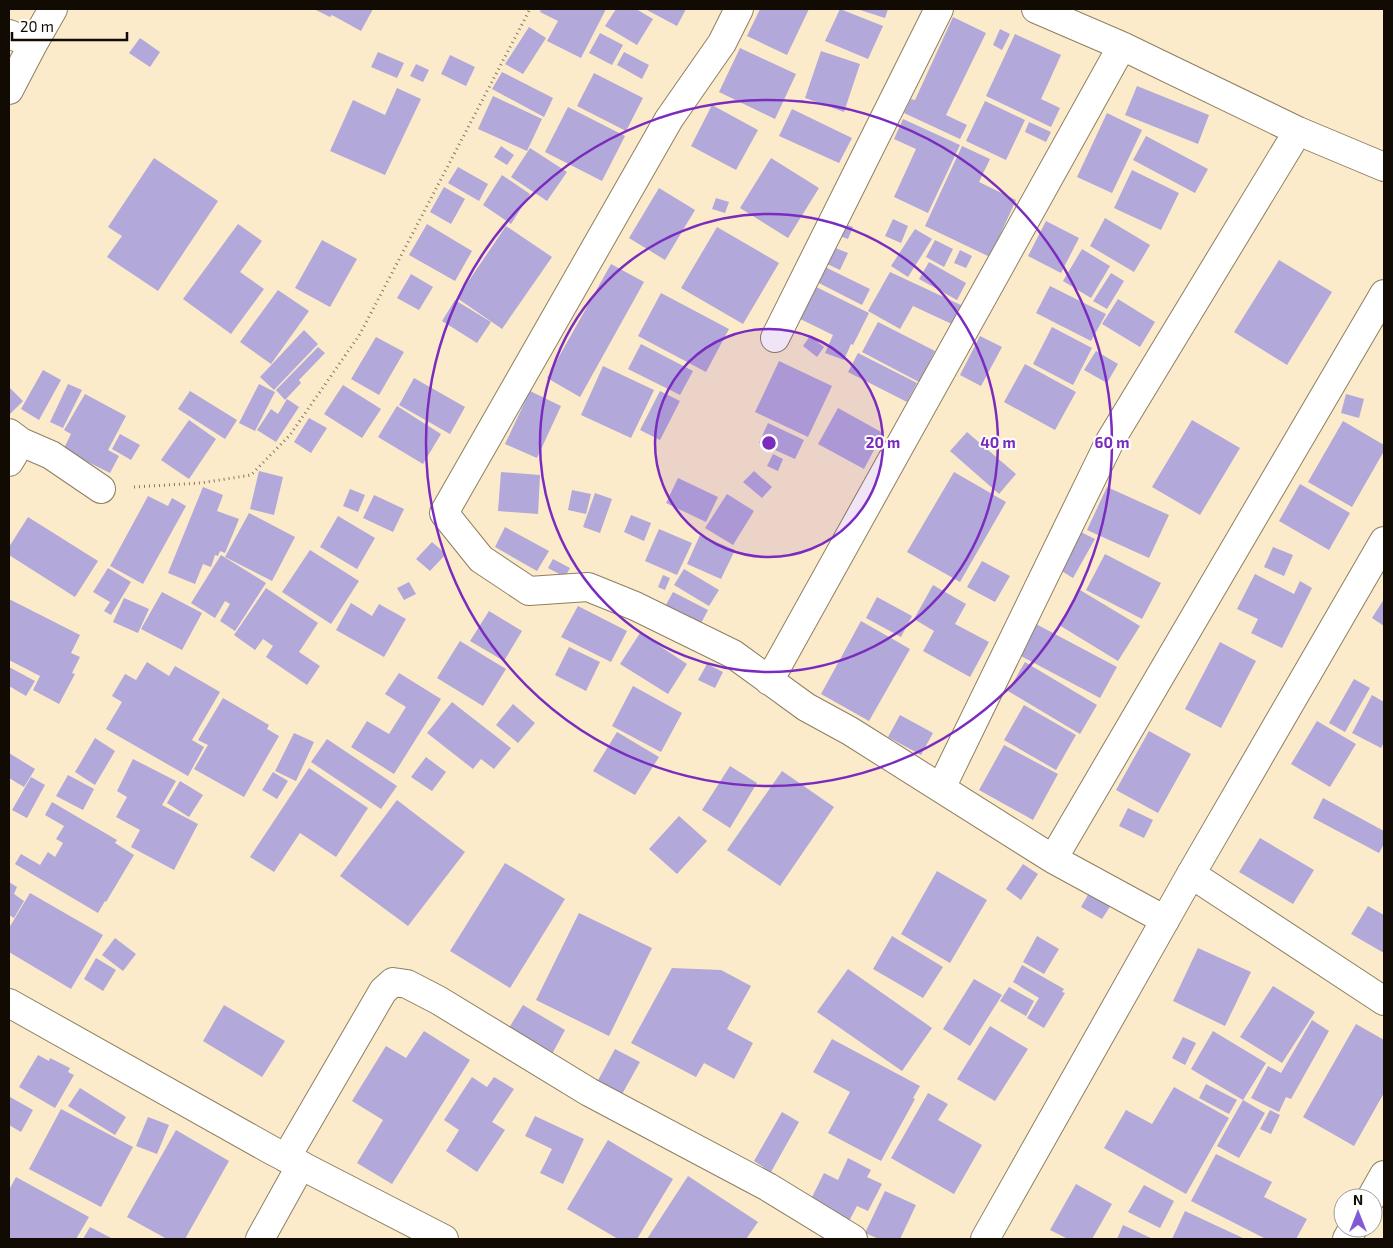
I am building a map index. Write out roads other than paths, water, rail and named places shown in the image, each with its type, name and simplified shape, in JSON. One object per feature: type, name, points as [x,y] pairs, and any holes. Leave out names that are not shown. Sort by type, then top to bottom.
[{"type":"street","points":[[9,90],[21,39],[53,9]]},
{"type":"street","points":[[739,9],[722,43],[669,118],[444,513],[481,559],[529,591],[588,587],[635,606],[733,654],[806,707],[850,731],[1053,858],[1165,920]]},
{"type":"street","points":[[775,338],[939,9]]},
{"type":"street","points":[[1036,9],[1122,46],[1298,131],[1384,167]]},
{"type":"street","points":[[770,681],[1122,46]]},
{"type":"street","points":[[941,788],[1110,441],[1298,131]]},
{"type":"street","points":[[1053,858],[1384,294]]},
{"type":"street","points":[[13,446],[51,455],[101,489]]},
{"type":"street","points":[[985,1239],[1191,874],[1384,541]]},
{"type":"street","points":[[1191,874],[1384,1001]]},
{"type":"street","points":[[260,1239],[293,1161],[383,991],[393,982],[407,984],[438,1000],[589,1092],[768,1187],[853,1239]]},
{"type":"street","points":[[9,1003],[293,1161],[444,1239]]},
{"type":"street","points":[[1377,1188],[1384,1175]]}]
